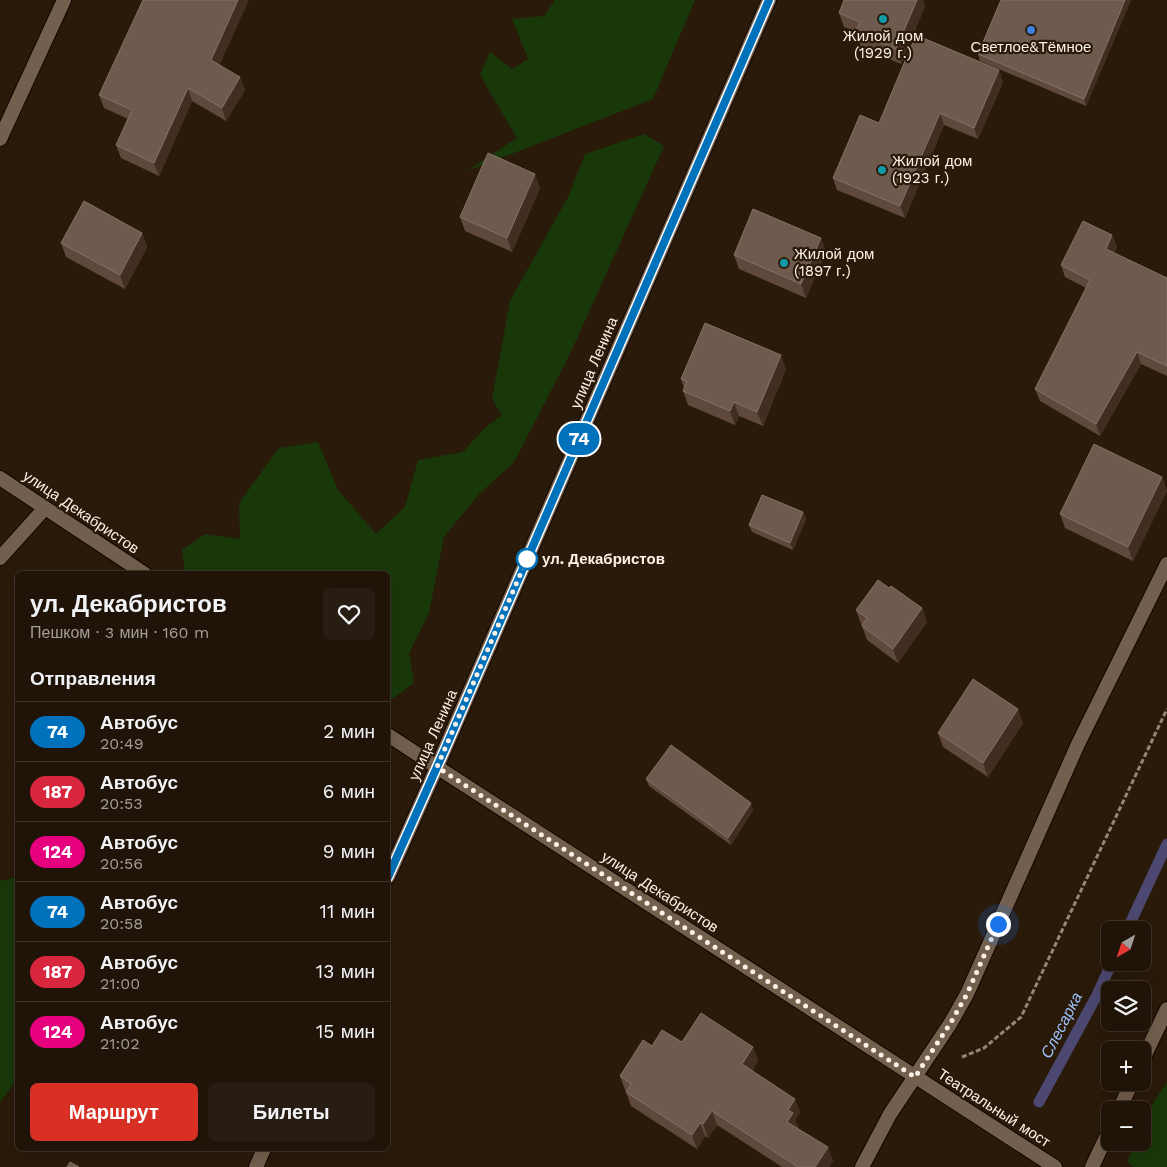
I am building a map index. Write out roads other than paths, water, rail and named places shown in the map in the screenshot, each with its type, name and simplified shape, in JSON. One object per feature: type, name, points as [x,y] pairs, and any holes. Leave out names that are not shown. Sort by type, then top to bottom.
[{"type":"street","points":[[0,139],[64,0]]},
{"type":"street","name":"улица Ленина","points":[[390,873],[769,0]]},
{"type":"street","name":"улица Декабристов","points":[[0,478],[140,571]]},
{"type":"street","points":[[0,558],[45,508]]},
{"type":"street","points":[[862,1167],[890,1114],[950,1024],[967,994],[1078,744],[1167,564]]},
{"type":"street","name":"улица Декабристов","points":[[390,736],[915,1077]]},
{"type":"street","points":[[1151,1042],[1167,1009]]},
{"type":"street","name":"Театральный мост","points":[[915,1077],[1055,1167]]},
{"type":"street","points":[[1092,1167],[1101,1148]]},
{"type":"street","points":[[256,1167],[263,1151]]},
{"type":"waterway","name":"Слесарка","points":[[1131,921],[1167,844]]},
{"type":"waterway","name":"Слесарка","points":[[1039,1102],[1097,995],[1108,971]]},
{"type":"place","name":"Жилой дом (1929 г.)","points":[[883,19]]},
{"type":"place","name":"Светлое&Тёмное","points":[[1031,30]]},
{"type":"place","name":"Жилой дом (1923 г.)","points":[[882,170]]},
{"type":"place","name":"Жилой дом (1897 г.)","points":[[784,263]]},
{"type":"place","name":"ул. Декабристов","points":[[527,559]]}]
